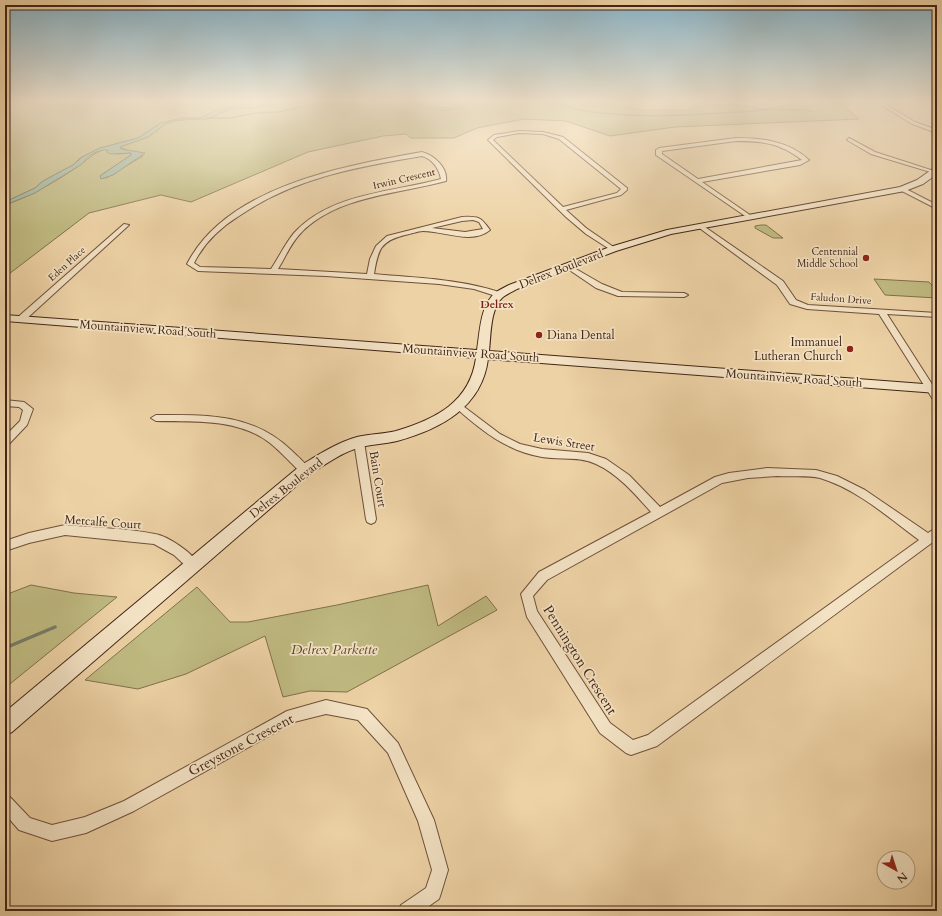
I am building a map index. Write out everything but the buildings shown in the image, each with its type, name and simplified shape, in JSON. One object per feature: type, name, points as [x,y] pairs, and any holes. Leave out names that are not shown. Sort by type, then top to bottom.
[{"type":"street","points":[[494,144],[508,155],[581,227],[613,249]]},
{"type":"street","points":[[562,209],[618,194],[625,189],[568,144]]},
{"type":"street","points":[[711,144],[659,150],[659,155],[748,216]]},
{"type":"street","points":[[697,180],[800,163],[806,160],[801,155],[777,144]]},
{"type":"street","points":[[858,144],[873,153],[936,172]]},
{"type":"street","name":"Irwin Crescent","points":[[274,270],[300,231],[326,212],[361,199],[444,180],[444,175],[430,157],[422,154],[353,166],[312,176],[282,188],[246,207],[215,230],[190,264],[198,269],[274,270],[465,284],[482,288],[498,295]]},
{"type":"street","name":"Delrex Boulevard","points":[[5,725],[192,564],[305,470],[332,453],[359,442],[396,436],[428,425],[459,406],[471,392],[478,379],[487,321],[492,304],[498,295],[513,287],[613,249],[670,232],[748,216],[902,189],[920,182],[936,172]]},
{"type":"street","points":[[902,189],[937,207]]},
{"type":"street","points":[[370,276],[373,259],[379,246],[389,237],[462,219],[474,218],[481,221],[487,230],[480,233],[460,233],[424,229]]},
{"type":"street","name":"Eden Place","points":[[21,319],[126,225]]},
{"type":"street","name":"Faludon Drive","points":[[700,226],[780,283],[793,302],[807,307],[937,315]]},
{"type":"street","points":[[567,266],[599,286],[621,294],[684,295]]},
{"type":"street","points":[[882,312],[933,388],[937,399]]},
{"type":"street","name":"Mountainview Road South","points":[[5,318],[933,388]]},
{"type":"street","points":[[5,402],[21,404],[28,409],[24,423],[5,442]]},
{"type":"street","name":"Lewis Street","points":[[459,406],[491,434],[515,447],[542,453],[589,458],[601,461],[624,477],[658,512]]},
{"type":"street","points":[[156,418],[226,421],[250,428],[272,440],[305,470]]},
{"type":"street","name":"Bain Court","points":[[359,442],[371,519]]},
{"type":"street","name":"Pennington Crescent","points":[[770,472],[818,474],[851,488],[932,536],[652,741],[631,748],[606,728],[531,613],[526,594],[544,576],[658,512],[719,480],[736,474],[770,472]]},
{"type":"street","name":"Metcalfe Court","points":[[5,546],[30,538],[65,530],[156,539],[178,551],[192,564]]},
{"type":"street","name":"Greystone Crescent","points":[[5,802],[25,824],[52,833],[86,825],[129,806],[292,716],[326,707],[362,714],[393,748],[426,820],[440,870],[433,893],[407,911]]},
{"type":"green space","points":[[5,144],[116,144],[100,148],[80,158],[73,165],[43,181],[35,188],[5,202]]},
{"type":"green space","points":[[128,144],[347,144],[308,152],[191,202],[161,195],[89,213],[5,277],[5,205],[34,193],[72,171],[102,150],[106,149],[118,154],[131,153],[131,155],[100,176],[106,178],[143,156],[119,147]]},
{"type":"green space","points":[[766,225],[783,238],[773,238],[755,228],[755,226]]},
{"type":"green space","points":[[874,279],[929,282],[937,291],[937,298],[885,295]]},
{"type":"green space","points":[[31,585],[74,593],[117,597],[5,688],[5,595]]},
{"type":"green space","name":"Delrex Parkette","points":[[428,585],[438,626],[486,596],[497,610],[347,692],[310,691],[283,697],[265,636],[186,674],[138,689],[85,680],[197,587],[230,622],[248,622],[337,605]]},
{"type":"shaded area","points":[[116,144],[129,144],[120,147],[121,149],[145,153],[113,175],[101,179],[100,176],[131,155],[131,153],[110,154],[107,152],[108,150],[97,152],[90,156],[82,164],[35,193],[5,205],[5,202],[35,188],[43,181],[100,148]]},
{"type":"waterway","points":[[5,648],[55,627]]},
{"type":"place","name":"Centennial Middle School","points":[[866,258]]},
{"type":"place","name":"Diana Dental","points":[[539,335]]},
{"type":"place","name":"Immanuel Lutheran Church","points":[[850,349]]},
{"type":"district","name":"Delrex","points":[[497,304]]}]
